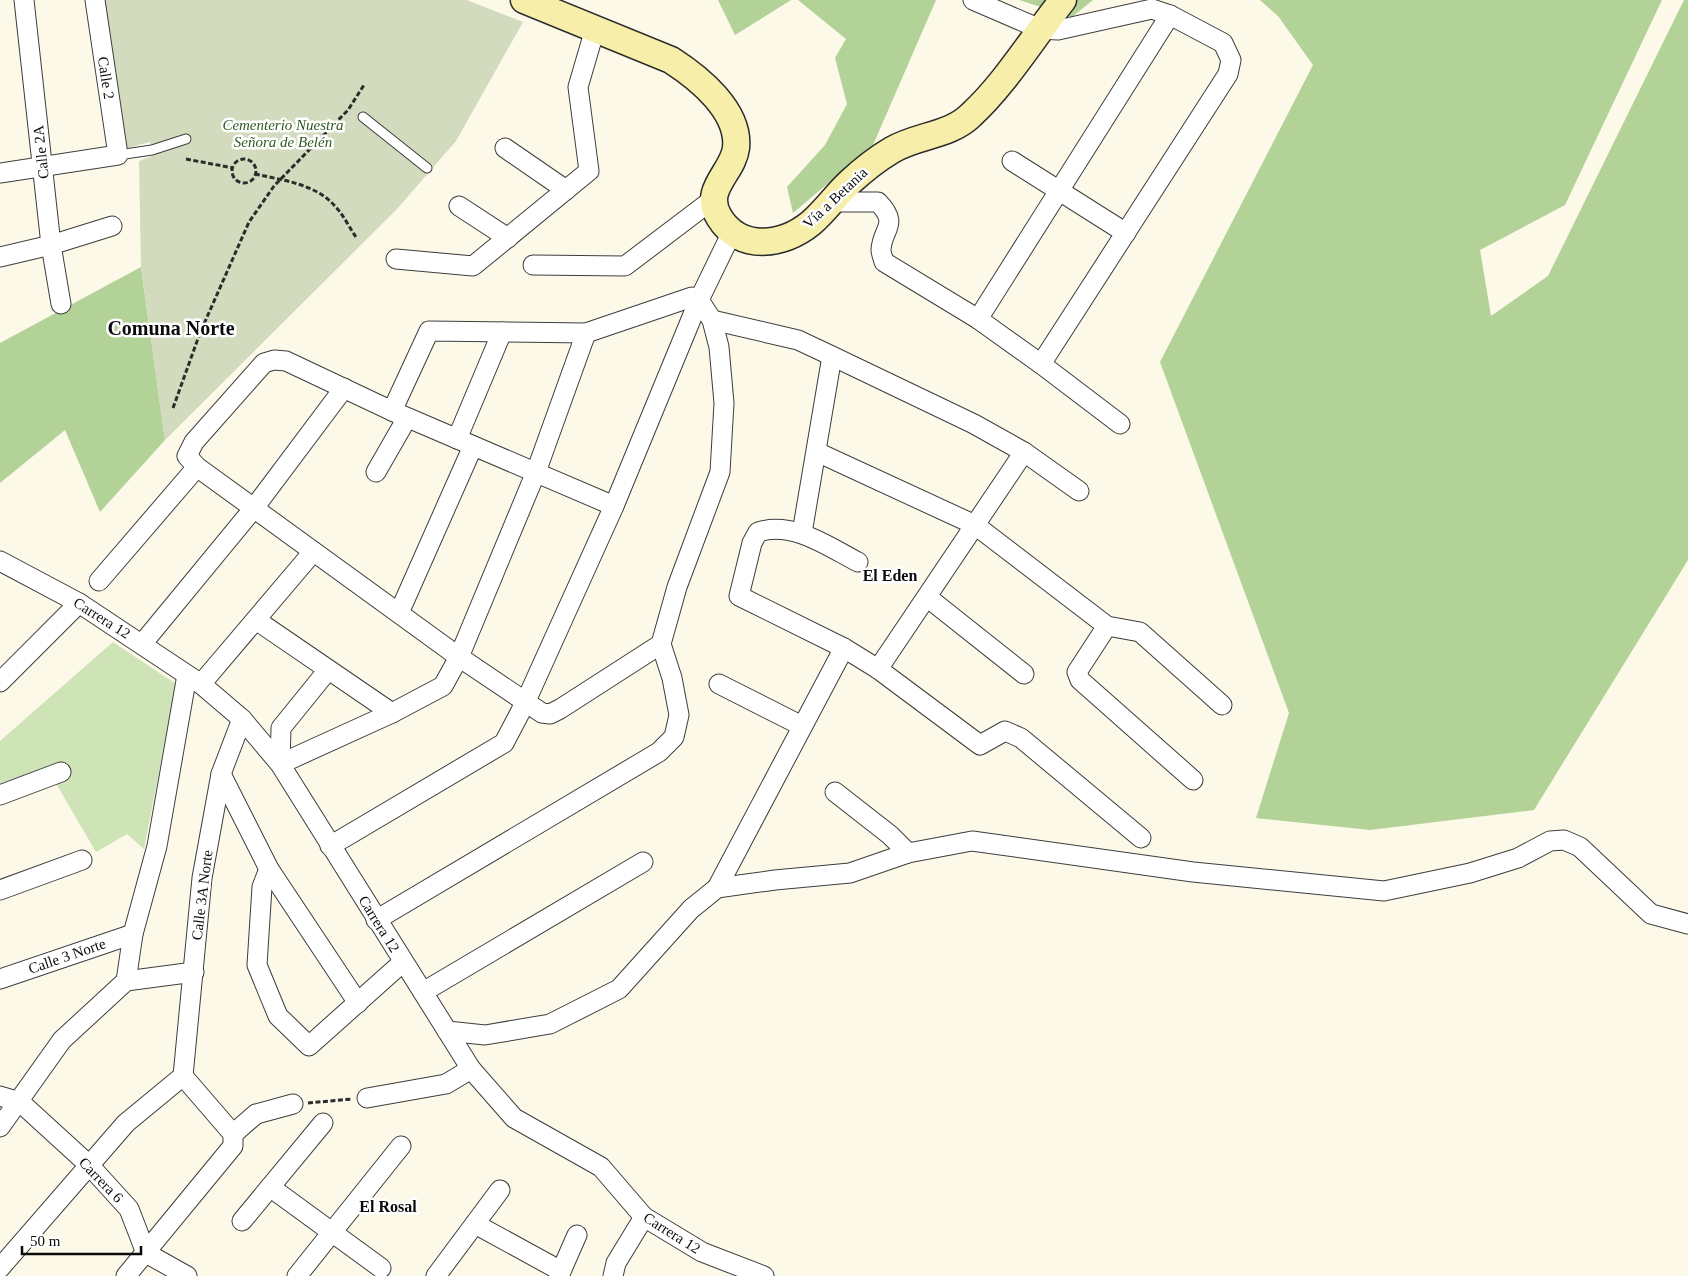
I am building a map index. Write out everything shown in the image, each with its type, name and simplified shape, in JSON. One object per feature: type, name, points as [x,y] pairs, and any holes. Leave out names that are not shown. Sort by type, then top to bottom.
[{"type":"street","name":"Calle 2A","points":[[24,0],[51,245],[61,304]]},
{"type":"street","name":"Calle 2","points":[[95,0],[118,155]]},
{"type":"street","points":[[524,0],[671,60],[688,71],[708,89],[729,117],[735,130],[736,148],[732,160],[720,179],[712,200],[625,266],[533,265]]},
{"type":"street","points":[[973,0],[1040,29],[1058,30],[1152,9],[1170,14],[1223,43],[1231,60],[1228,74],[1041,364]]},
{"type":"street","name":"Vía a Betania","points":[[712,200],[718,217],[732,232],[754,242],[768,243],[790,236],[811,223],[830,202],[870,166],[892,150],[961,124],[985,100],[1064,0]]},
{"type":"street","points":[[978,320],[1170,14]]},
{"type":"street","points":[[396,260],[473,266],[589,171],[578,87],[595,29]]},
{"type":"street","points":[[505,148],[566,190]]},
{"type":"street","points":[[0,173],[118,155]]},
{"type":"street","points":[[1012,161],[1126,233]]},
{"type":"street","points":[[830,202],[878,202],[886,210],[889,220],[881,250],[884,262],[978,320],[1041,364],[1120,424]]},
{"type":"street","points":[[459,206],[508,238]]},
{"type":"street","points":[[0,258],[51,245],[112,226]]},
{"type":"street","points":[[330,846],[504,743],[525,703],[614,506],[699,300],[732,232]]},
{"type":"street","points":[[376,472],[400,414],[429,331],[586,333],[692,297],[699,300],[712,320],[720,347],[724,402],[720,472],[677,587],[661,644],[672,678],[679,715],[674,737],[659,752],[376,920]]},
{"type":"street","points":[[712,320],[798,340],[974,424],[1024,452],[1079,491]]},
{"type":"street","points":[[399,613],[465,442],[502,332]]},
{"type":"street","points":[[328,670],[281,728],[280,764],[392,713],[443,686],[459,656],[536,472],[586,333]]},
{"type":"street","points":[[802,534],[832,356]]},
{"type":"street","points":[[614,506],[400,414],[286,361],[274,360],[264,364],[194,442],[187,456],[197,467],[313,552],[525,703],[542,713],[550,714],[661,644]]},
{"type":"street","points":[[142,644],[254,508],[344,388]]},
{"type":"street","points":[[817,452],[975,525],[1107,626],[1140,632],[1222,705]]},
{"type":"street","points":[[878,669],[1024,452]]},
{"type":"street","points":[[99,581],[197,467]]},
{"type":"street","points":[[858,562],[802,534],[772,528],[758,532],[752,543],[739,596],[844,648],[878,669],[980,745],[1005,731],[1021,738],[1141,838]]},
{"type":"street","points":[[126,981],[134,934],[158,846],[194,680],[256,620],[313,552]]},
{"type":"street","name":"Carrera 12","points":[[0,561],[79,603],[194,680],[242,718],[280,764],[470,1069],[514,1118],[601,1167],[644,1217],[702,1252],[764,1276]]},
{"type":"street","points":[[927,597],[1024,674]]},
{"type":"street","points":[[0,682],[79,603]]},
{"type":"street","points":[[256,620],[392,713]]},
{"type":"street","points":[[1107,626],[1077,672],[1080,680],[1193,780]]},
{"type":"street","points":[[447,1031],[485,1035],[550,1024],[619,989],[691,910],[717,888],[844,648]]},
{"type":"street","points":[[719,684],[802,726]]},
{"type":"street","name":"Calle 3A Norte","points":[[183,1076],[202,878],[221,774],[242,718]]},
{"type":"street","points":[[0,795],[61,772]]},
{"type":"street","points":[[221,774],[269,869],[358,1003]]},
{"type":"street","points":[[835,792],[908,853]]},
{"type":"street","points":[[717,888],[850,873],[908,853],[972,841],[1193,872],[1384,891],[1470,872],[1518,858],[1550,841],[1564,840],[1580,847],[1651,914],[1688,924]]},
{"type":"street","points":[[0,890],[82,860]]},
{"type":"street","points":[[423,992],[643,862]]},
{"type":"street","points":[[269,869],[262,886],[256,965],[278,1016],[309,1046],[403,962]]},
{"type":"street","name":"Calle 3 Norte","points":[[0,978],[134,934]]},
{"type":"street","points":[[0,1127],[20,1102],[62,1040],[126,981],[194,972]]},
{"type":"street","points":[[368,1098],[446,1084],[470,1069]]},
{"type":"street","points":[[0,1268],[126,1123],[183,1076],[233,1134],[235,1140],[233,1146],[126,1276]]},
{"type":"street","name":"Carrera 6","points":[[0,1096],[20,1102],[89,1165],[129,1209],[146,1253]]},
{"type":"street","points":[[233,1134],[256,1114],[292,1104]]},
{"type":"street","points":[[242,1221],[323,1122]]},
{"type":"street","points":[[297,1276],[401,1146]]},
{"type":"street","points":[[270,1187],[381,1268]]},
{"type":"street","points":[[436,1276],[500,1190]]},
{"type":"street","points":[[613,1276],[616,1263],[644,1217]]},
{"type":"street","points":[[475,1224],[560,1274],[577,1235]]},
{"type":"street","points":[[146,1253],[187,1276]]},
{"type":"lane","points":[[363,117],[427,168]]},
{"type":"lane","points":[[118,155],[152,150],[186,140]]},
{"type":"path","points":[[173,408],[203,325],[249,222],[274,186],[348,110],[364,85]]},
{"type":"path","points":[[186,159],[233,168]]},
{"type":"path","points":[[233,168],[238,162],[245,159],[254,165],[256,174]]},
{"type":"path","points":[[233,168],[236,179],[242,183],[250,181],[256,174]]},
{"type":"path","points":[[256,174],[319,192],[334,205],[356,237]]},
{"type":"path","points":[[292,1104],[368,1098]]},
{"type":"green space","name":"Cementerio Nuestra Señora de Belén","points":[[104,0],[467,0],[523,22],[456,141],[397,209],[165,440],[141,267],[139,161],[152,156],[150,142],[124,149]]},
{"type":"green space","points":[[718,0],[791,0],[735,35]]},
{"type":"green space","points":[[798,0],[936,0],[873,145],[793,213],[787,187],[825,145],[847,104],[835,58],[846,39]]},
{"type":"green space","points":[[1019,0],[1093,0],[1072,17]]},
{"type":"green space","points":[[1260,0],[1662,0],[1565,205],[1480,250],[1491,316],[1548,276],[1684,0],[1688,0],[1688,560],[1534,810],[1370,830],[1256,818],[1289,713],[1160,362],[1313,65],[1278,16]]},
{"type":"green space","points":[[141,267],[165,440],[100,512],[65,430],[0,483],[0,343]]},
{"type":"green space","points":[[113,642],[176,684],[144,849],[127,834],[96,852],[47,768],[0,783],[0,741]]},
{"type":"district","name":"Comuna Norte","points":[[171,328]]},
{"type":"district","name":"El Eden","points":[[890,575]]},
{"type":"district","name":"El Rosal","points":[[388,1206]]}]
